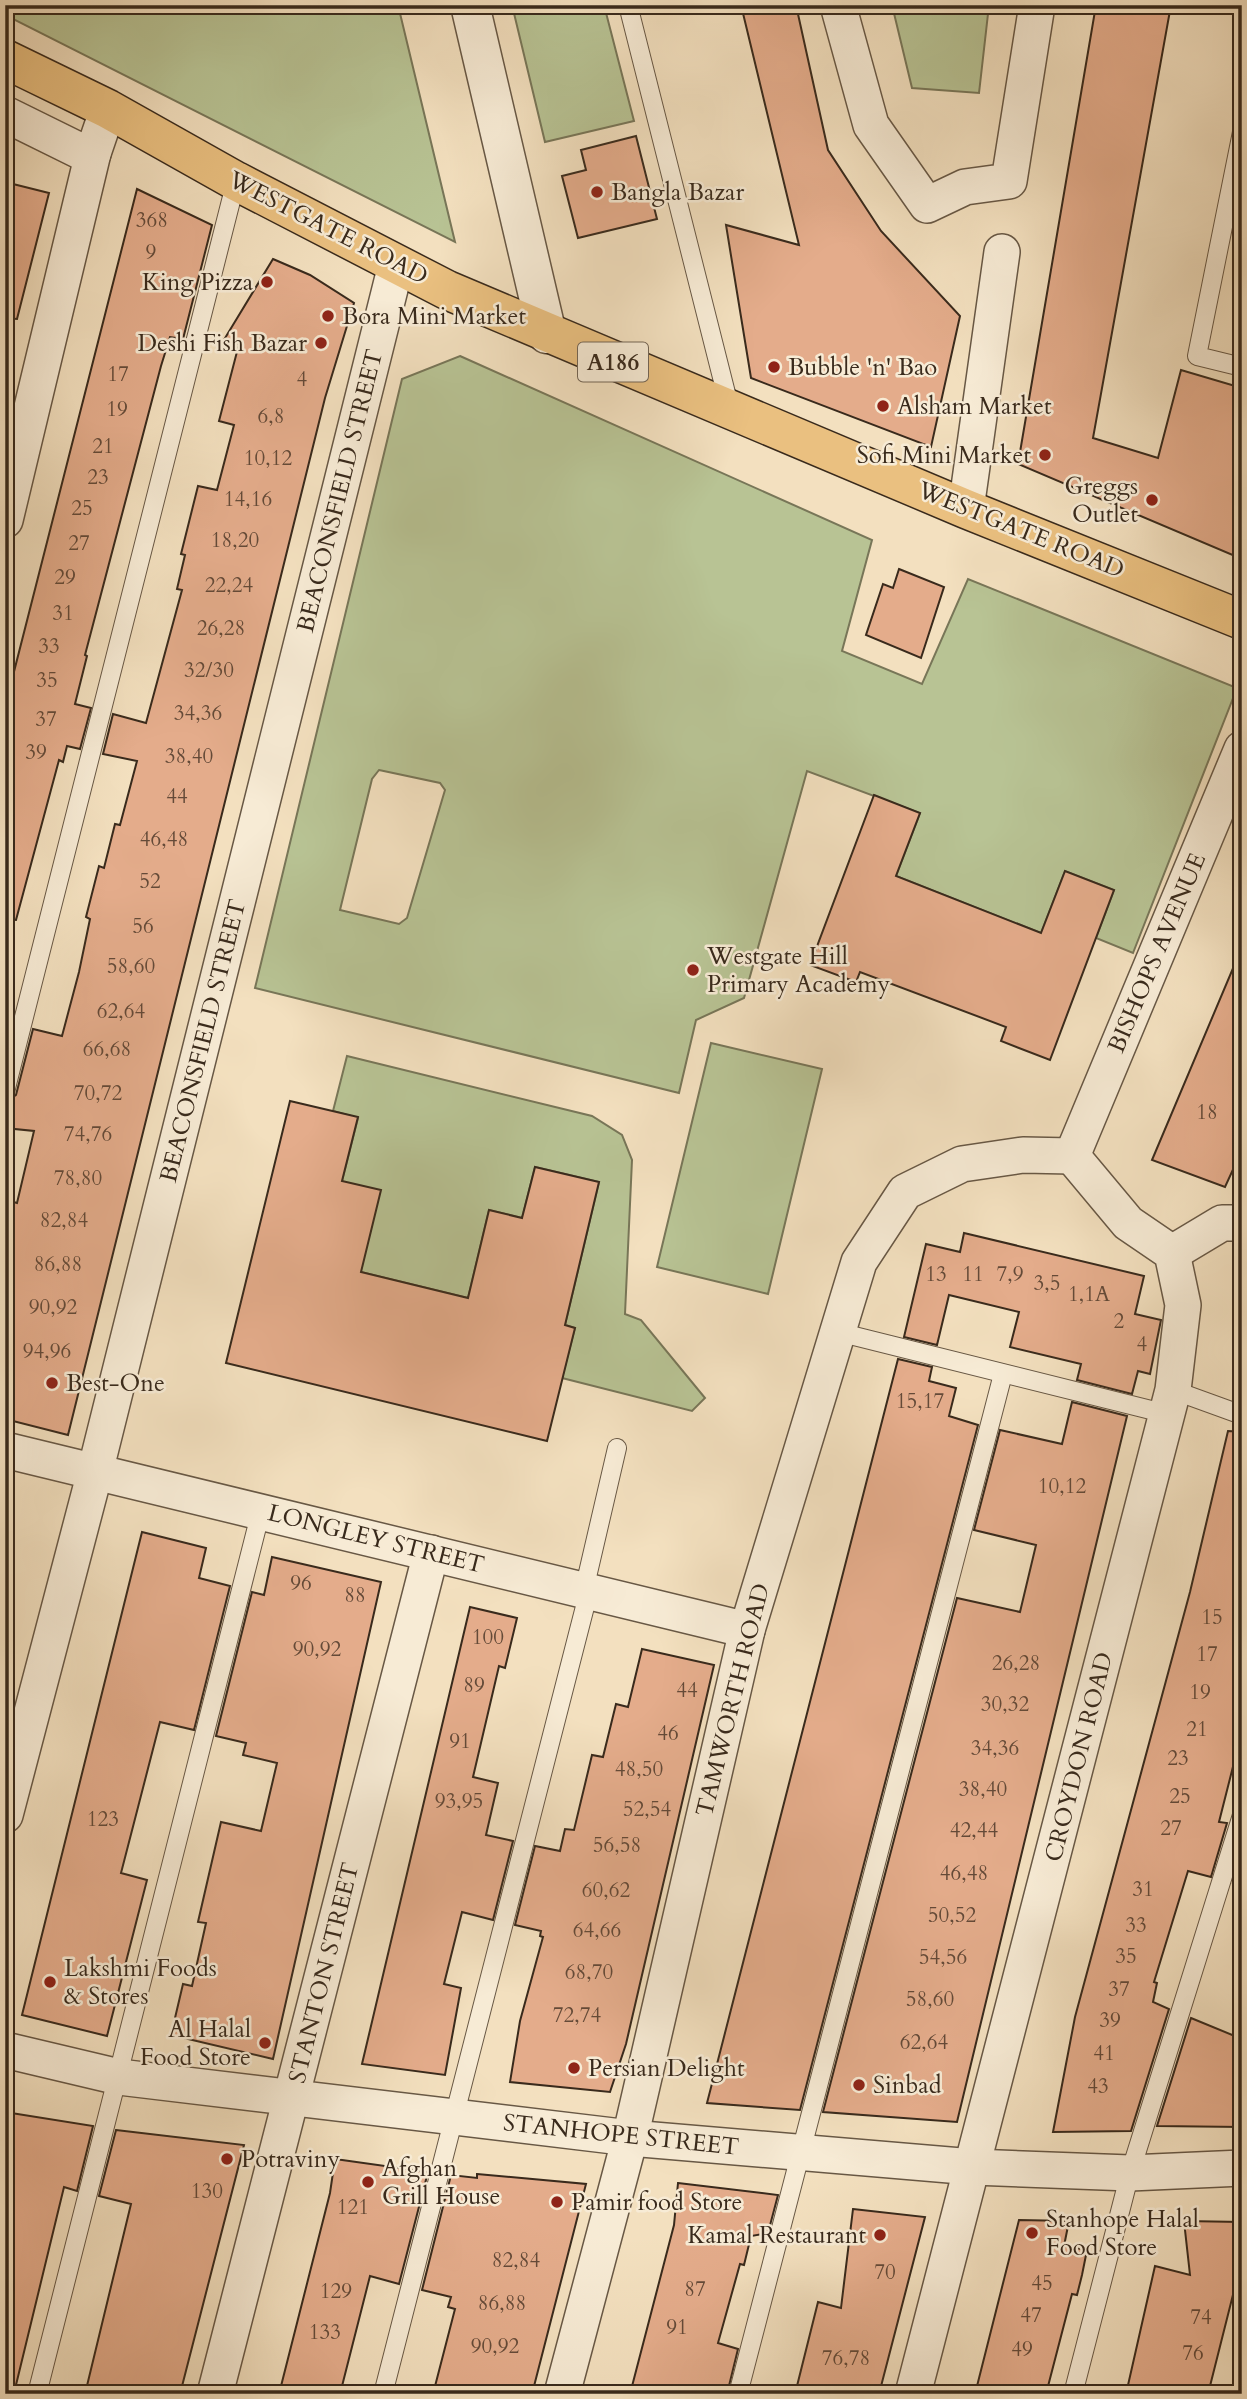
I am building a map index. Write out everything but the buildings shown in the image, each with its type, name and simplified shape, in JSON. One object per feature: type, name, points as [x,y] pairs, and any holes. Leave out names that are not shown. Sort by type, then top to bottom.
[{"type":"main road","name":"WESTGATE ROAD","points":[[5,58],[108,109],[236,181],[396,265],[547,334],[966,509],[1242,620]]},
{"type":"street","points":[[470,5],[547,334]]},
{"type":"street","points":[[838,5],[871,125],[927,205],[965,187],[1009,181],[1037,5]]},
{"type":"street","points":[[5,520],[93,153],[108,109]]},
{"type":"street","points":[[5,114],[80,151],[93,153]]},
{"type":"street","points":[[966,509],[1002,252]]},
{"type":"street","name":"BEACONSFIELD STREET","points":[[5,1815],[95,1472],[396,265]]},
{"type":"street","name":"BISHOPS AVENUE","points":[[1072,1156],[1242,749]]},
{"type":"street","name":"TAMWORTH ROAD","points":[[562,2394],[630,2138],[747,1630],[859,1262],[905,1192],[962,1164],[1023,1155],[1072,1156]]},
{"type":"street","points":[[1072,1156],[1128,1223],[1172,1254],[1222,1223],[1242,1223]]},
{"type":"street","name":"CROYDON ROAD","points":[[913,2394],[1170,1402],[1183,1305],[1172,1254]]},
{"type":"street","name":"LONGLEY STREET","points":[[5,1450],[747,1630]]},
{"type":"street","name":"STANTON STREET","points":[[215,2394],[431,1553]]},
{"type":"street","name":"STANHOPE STREET","points":[[5,2050],[119,2077],[630,2138],[973,2167],[1130,2173],[1242,2168]]},
{"type":"lane","points":[[628,5],[730,410]]},
{"type":"lane","points":[[1242,132],[1197,356],[1242,367]]},
{"type":"lane","points":[[5,1092],[236,181]]},
{"type":"lane","points":[[838,1332],[1003,1374],[1242,1415]]},
{"type":"lane","points":[[738,2394],[1003,1374]]},
{"type":"lane","points":[[383,2394],[586,1590],[617,1448]]},
{"type":"lane","points":[[37,2394],[261,1511]]},
{"type":"lane","points":[[1073,2394],[1130,2173],[1242,1815]]},
{"type":"green space","points":[[5,5],[398,5],[455,242],[5,15]]},
{"type":"green space","points":[[512,5],[604,5],[634,121],[545,142]]},
{"type":"green space","points":[[892,5],[989,5],[979,93],[912,88]]},
{"type":"green space","points":[[460,356],[872,540],[842,651],[922,684],[968,579],[1237,688],[1133,953],[1096,938],[1114,890],[1065,871],[1041,933],[896,876],[920,813],[807,771],[744,998],[696,1020],[679,1093],[255,988],[402,379]],"holes":[[[379,770],[440,783],[445,790],[407,918],[399,924],[340,910],[372,779]]]},
{"type":"green space","points":[[711,1043],[822,1069],[768,1294],[657,1267]]},
{"type":"green space","points":[[347,1056],[592,1116],[622,1135],[632,1160],[625,1314],[641,1320],[705,1398],[692,1411],[562,1378],[575,1328],[565,1325],[599,1182],[535,1167],[522,1218],[489,1210],[468,1298],[361,1272],[342,1181],[358,1118],[333,1111]]},
{"type":"place","name":"Bangla Bazar","points":[[597,192]]},
{"type":"place","name":"King Pizza","points":[[267,282]]},
{"type":"place","name":"Bora Mini Market","points":[[328,316]]},
{"type":"place","name":"Deshi Fish Bazar","points":[[321,343]]},
{"type":"place","name":"Bubble 'n' Bao","points":[[774,367]]},
{"type":"place","name":"Alsham Market","points":[[883,406]]},
{"type":"place","name":"Sofi Mini Market","points":[[1045,455]]},
{"type":"place","name":"Greggs Outlet","points":[[1152,500]]},
{"type":"place","name":"Westgate Hill Primary Academy","points":[[693,970]]},
{"type":"place","name":"Best-One","points":[[52,1383]]},
{"type":"place","name":"Lakshmi Foods & Stores","points":[[50,1982]]},
{"type":"place","name":"Al Halal Food Store","points":[[265,2043]]},
{"type":"place","name":"Persian Delight","points":[[574,2068]]},
{"type":"place","name":"Sinbad","points":[[859,2085]]},
{"type":"place","name":"Potraviny","points":[[227,2159]]},
{"type":"place","name":"Afghan Grill House","points":[[368,2182]]},
{"type":"place","name":"Pamir food Store","points":[[557,2202]]},
{"type":"place","name":"Stanhope Halal Food Store","points":[[1032,2233]]},
{"type":"place","name":"Kamal Restaurant","points":[[880,2235]]}]
